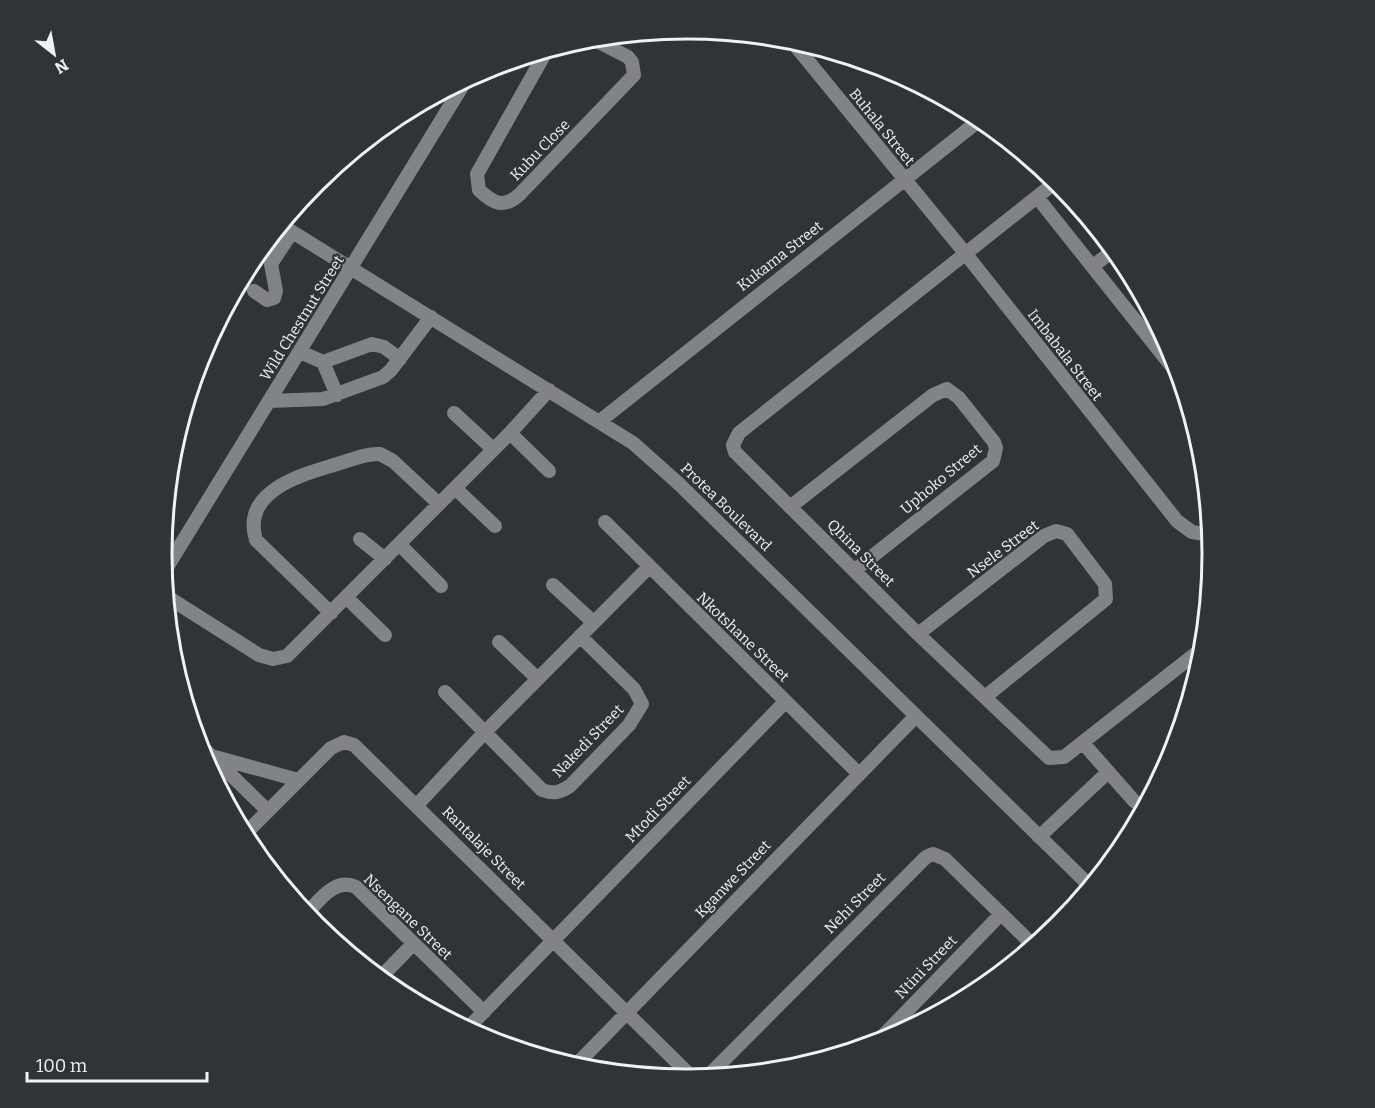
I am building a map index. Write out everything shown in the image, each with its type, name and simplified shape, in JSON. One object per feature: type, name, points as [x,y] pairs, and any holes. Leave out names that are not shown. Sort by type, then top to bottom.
[{"type":"street","name":"Kubu Close","points":[[541,61],[477,174],[479,190],[495,202],[506,204],[519,195],[633,75],[632,62],[628,57],[606,46]]},
{"type":"street","name":"Buhala Street","points":[[800,52],[903,180]]},
{"type":"street","name":"Wild Chestnut Street","points":[[172,559],[352,268],[449,98]]},
{"type":"street","name":"Kukama Street","points":[[600,421],[973,125]]},
{"type":"street","name":"Imbabala Street","points":[[903,180],[965,253],[1177,521],[1192,532],[1201,533]]},
{"type":"street","points":[[965,253],[1049,187]]},
{"type":"street","points":[[1037,197],[1150,329]]},
{"type":"street","name":"Protea Boulevard","points":[[288,229],[600,421],[654,460],[1085,881]]},
{"type":"street","points":[[254,291],[267,300],[274,298],[276,291],[271,264],[285,233]]},
{"type":"street","name":"Qhina Street","points":[[965,253],[735,438],[733,445],[740,459],[918,634],[1049,758],[1064,757],[1192,656]]},
{"type":"street","points":[[1094,266],[1107,256]]},
{"type":"street","points":[[269,401],[323,399],[383,377],[400,359],[430,317]]},
{"type":"street","points":[[323,362],[372,344],[384,346],[400,359]]},
{"type":"street","points":[[300,352],[323,362],[337,394]]},
{"type":"street","name":"Uphoko Street","points":[[790,507],[933,395],[947,389],[956,394],[994,442],[996,448],[993,460],[855,570]]},
{"type":"street","points":[[175,602],[259,655],[282,659],[294,651],[400,545],[549,390]]},
{"type":"street","points":[[454,413],[493,448]]},
{"type":"street","points":[[510,433],[549,471]]},
{"type":"street","points":[[330,613],[256,540],[253,533],[257,514],[274,489],[298,476],[380,454],[393,460],[439,504]]},
{"type":"street","points":[[455,488],[495,526]]},
{"type":"street","name":"Nkotshane Street","points":[[605,522],[648,568],[859,774]]},
{"type":"street","name":"Nsele Street","points":[[918,634],[1044,536],[1056,531],[1067,534],[1105,584],[1106,598],[985,697]]},
{"type":"street","points":[[360,539],[385,559]]},
{"type":"street","points":[[400,545],[441,586]]},
{"type":"street","points":[[417,805],[485,732],[648,568]]},
{"type":"street","points":[[554,585],[593,622]]},
{"type":"street","points":[[347,598],[386,635]]},
{"type":"street","name":"Nakedi Street","points":[[485,732],[542,790],[554,793],[570,786],[629,725],[642,704],[634,689],[580,636]]},
{"type":"street","points":[[500,642],[538,678]]},
{"type":"street","points":[[445,692],[485,732]]},
{"type":"street","name":"Mtodi Street","points":[[474,1022],[785,702]]},
{"type":"street","name":"Kganwe Street","points":[[583,1058],[916,717]]},
{"type":"street","name":"Rantalaje Street","points":[[251,827],[330,748],[337,744],[349,743],[361,750],[684,1069]]},
{"type":"street","points":[[1083,743],[1107,773],[1138,803]]},
{"type":"street","points":[[215,758],[298,780]]},
{"type":"street","points":[[216,760],[268,810]]},
{"type":"street","points":[[1039,837],[1107,773]]},
{"type":"street","name":"Nehi Street","points":[[716,1068],[926,856],[933,854],[945,859],[1028,940]]},
{"type":"street","name":"Nsengane Street","points":[[313,908],[337,885],[356,886],[484,1012]]},
{"type":"street","name":"Ntini Street","points":[[892,1027],[1001,914]]},
{"type":"street","points":[[386,972],[413,944]]}]
